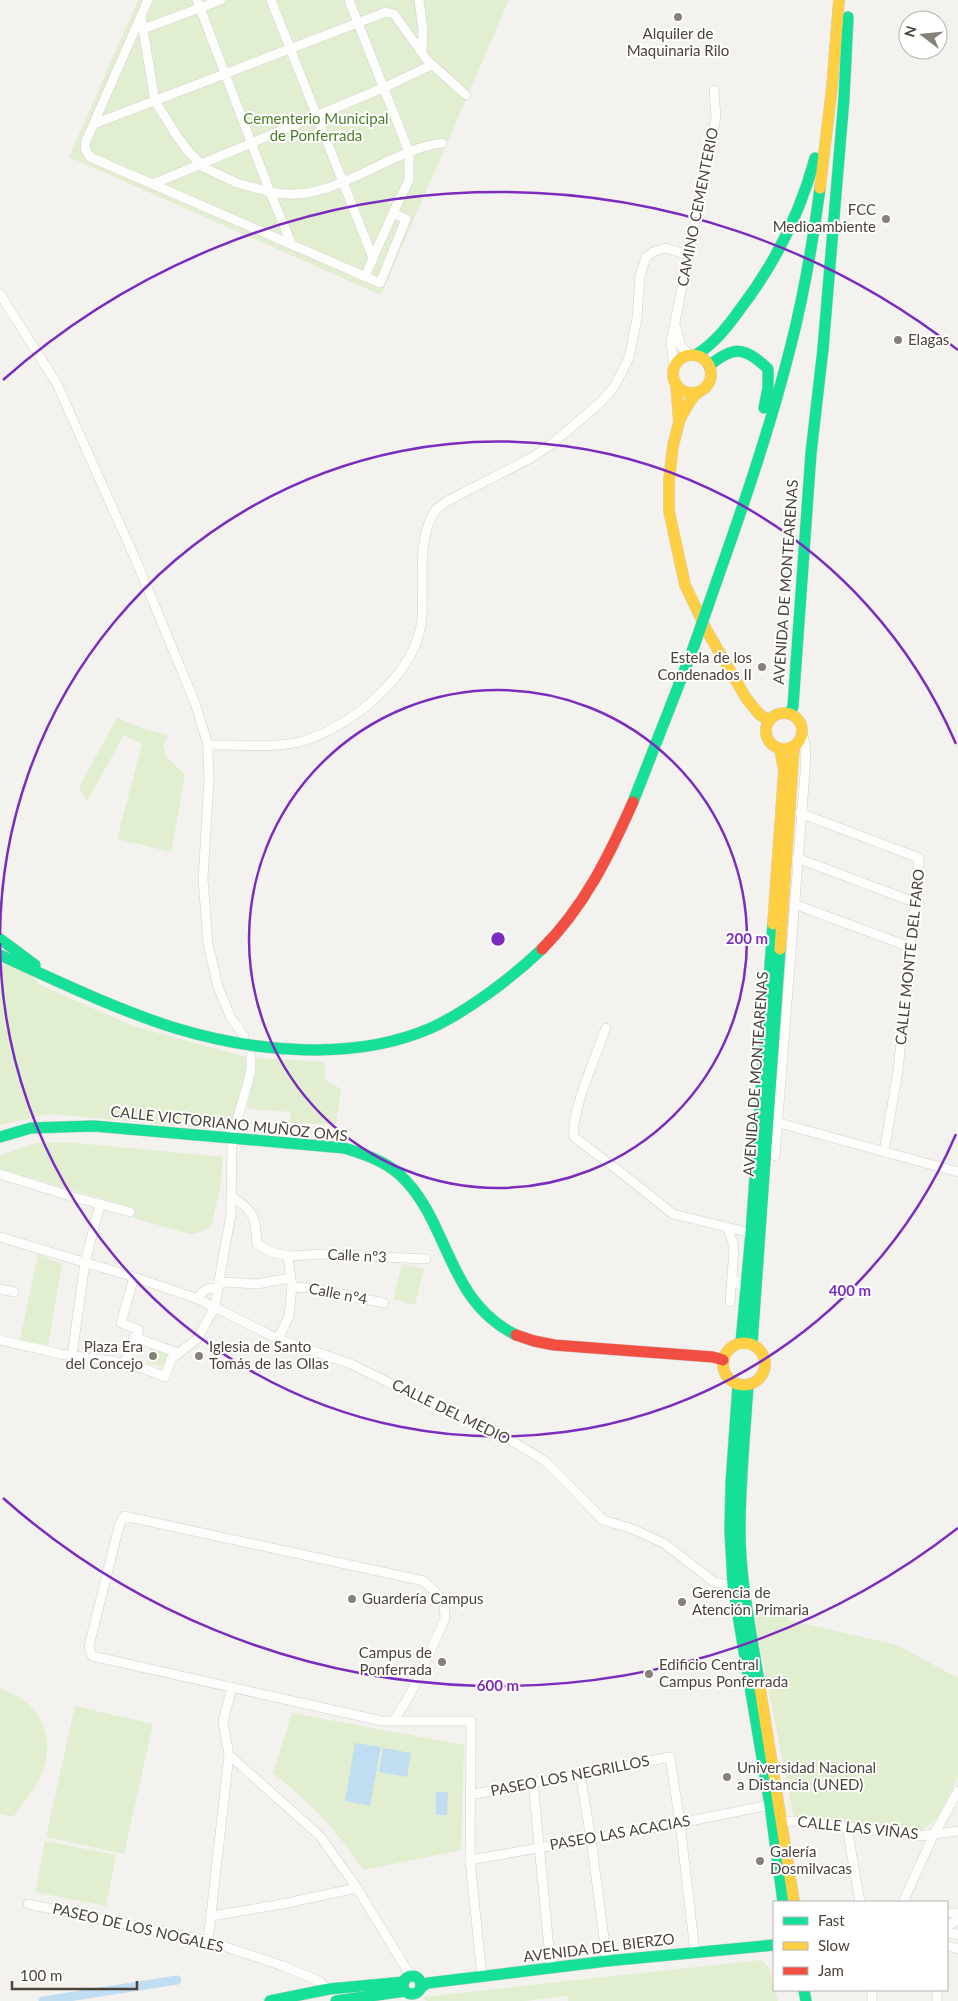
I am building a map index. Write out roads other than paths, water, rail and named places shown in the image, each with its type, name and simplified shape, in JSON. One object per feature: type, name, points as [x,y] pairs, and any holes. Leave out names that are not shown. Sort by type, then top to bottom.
[{"type":"main road","points":[[0,955],[115,1007],[184,1032],[256,1047],[296,1051],[338,1050],[387,1042],[432,1027],[489,995],[547,945],[587,892],[620,833],[694,646],[736,528],[777,397],[803,284],[822,169],[837,38],[839,0]]},
{"type":"main road","name":"AVENIDA DE MONTEARENAS","points":[[790,714],[811,453],[823,349],[844,98],[848,0]]},
{"type":"main road","points":[[679,422],[676,384],[673,378],[674,367],[678,361],[711,347],[752,294],[787,240],[808,186],[837,38]]},
{"type":"main road","points":[[709,366],[721,354],[737,349],[755,355],[768,369],[768,388],[736,528]]},
{"type":"main road","points":[[693,355],[704,359],[709,366],[710,378],[704,389],[698,392],[690,401],[679,422],[673,446],[669,480],[669,511],[685,585],[711,638],[746,698],[759,714],[769,721]]},
{"type":"main road","points":[[676,384],[688,392],[698,392]]},
{"type":"main road","points":[[790,714],[800,722],[802,734],[800,741],[794,747],[780,750],[772,746],[766,731],[769,721],[776,715],[790,714]]},
{"type":"main road","name":"AVENIDA DE MONTEARENAS","points":[[747,1343],[794,747]]},
{"type":"main road","name":"AVENIDA DE MONTEARENAS","points":[[747,1343],[746,1232],[784,771],[780,750]]},
{"type":"main road","points":[[0,938],[47,976]]},
{"type":"main road","name":"CALLE VICTORIANO MUÑOZ OMS","points":[[0,1137],[31,1128],[68,1126],[344,1148],[368,1155],[385,1164],[403,1178],[418,1198],[462,1284],[479,1308],[513,1334],[544,1344],[714,1357],[723,1360]]},
{"type":"main road","points":[[747,1343],[762,1351],[766,1364],[759,1380],[743,1385],[726,1375],[723,1360],[731,1346],[747,1343]]},
{"type":"main road","points":[[743,1385],[731,1502],[730,1530],[783,1901]]},
{"type":"main road","points":[[738,1586],[782,1824],[794,1901]]},
{"type":"main road","name":"AVENIDA DEL BIERZO","points":[[270,2001],[329,1989],[482,1977],[607,1961],[773,1945]]},
{"type":"main road","name":"AVENIDA DEL BIERZO","points":[[336,2001],[413,1981]]},
{"type":"street","points":[[148,0],[85,148],[90,157],[380,283],[406,219],[393,213]]},
{"type":"street","points":[[143,29],[199,4],[221,0]]},
{"type":"street","points":[[270,0],[373,258]]},
{"type":"street","points":[[349,0],[409,152],[409,180],[365,277]]},
{"type":"street","points":[[419,0],[423,30],[422,51]]},
{"type":"street","points":[[199,4],[292,245]]},
{"type":"street","points":[[94,124],[386,12],[394,14],[432,65],[466,95]]},
{"type":"street","points":[[141,16],[155,101],[177,136],[201,164],[205,168],[237,183],[278,193],[312,192],[343,182],[424,145],[442,142]]},
{"type":"street","points":[[153,184],[383,88],[432,65]]},
{"type":"street","name":"CAMINO CEMENTERIO","points":[[674,367],[671,342],[716,117],[714,90]]},
{"type":"street","points":[[208,745],[279,744],[302,741],[338,725],[368,706],[391,684],[414,646],[419,634],[422,619],[423,552],[426,532],[437,508],[448,500],[531,458],[553,443],[601,402],[614,387],[629,358],[637,318],[640,276],[646,256],[654,251],[666,248],[688,255]]},
{"type":"street","points":[[0,294],[56,384],[138,566],[195,703],[208,745],[209,779],[203,880],[208,944],[218,987],[232,1018],[244,1036]]},
{"type":"street","points":[[675,325],[681,346],[693,355]]},
{"type":"street","points":[[775,1156],[806,748],[802,734]]},
{"type":"street","name":"CALLE MONTE DEL FARO","points":[[800,813],[919,858],[898,1071],[884,1152]]},
{"type":"street","points":[[797,858],[914,902]]},
{"type":"street","points":[[794,904],[910,946]]},
{"type":"street","points":[[606,1028],[576,1114],[573,1130],[574,1137],[673,1214],[746,1232]]},
{"type":"street","points":[[0,1340],[72,1356],[124,1363],[145,1368],[165,1377],[171,1359],[196,1339],[216,1307],[232,1215],[232,1138],[248,1082],[251,1056]]},
{"type":"street","points":[[778,1123],[958,1172]]},
{"type":"street","points":[[0,1174],[130,1212]]},
{"type":"street","points":[[232,1196],[255,1218],[257,1244],[271,1252],[288,1256],[291,1282],[288,1316],[278,1339]]},
{"type":"street","points":[[72,1356],[85,1262],[100,1204]]},
{"type":"street","points":[[727,1227],[734,1246]]},
{"type":"street","points":[[730,1302],[734,1246],[739,1234],[746,1232]]},
{"type":"street","name":"CALLE DEL MEDIO","points":[[0,1237],[134,1277],[198,1299],[278,1339],[351,1364],[410,1393],[487,1426],[545,1461],[603,1520],[633,1529],[665,1544],[714,1582],[738,1586]]},
{"type":"street","name":"Calle nº3","points":[[288,1256],[323,1254],[426,1259]]},
{"type":"street","points":[[124,1363],[134,1337],[136,1338],[139,1330],[121,1323],[134,1277]]},
{"type":"street","points":[[732,1278],[746,1290]]},
{"type":"street","name":"Calle nº4","points":[[219,1286],[226,1282],[257,1284],[291,1282],[384,1303]]},
{"type":"street","points":[[198,1299],[201,1292],[208,1288],[219,1286]]},
{"type":"street","points":[[0,1289],[14,1292]]},
{"type":"street","points":[[136,1338],[178,1353]]},
{"type":"street","points":[[394,1720],[410,1696],[445,1619],[444,1601],[424,1581],[124,1516],[119,1526],[89,1646],[92,1656],[382,1721],[471,1721],[470,1860],[482,1977]]},
{"type":"street","points":[[208,1941],[230,1755],[223,1722],[232,1687]]},
{"type":"street","points":[[230,1755],[320,1836],[357,1888],[413,1981]]},
{"type":"street","name":"PASEO LOS NEGRILLOS","points":[[470,1795],[670,1757],[680,1823]]},
{"type":"street","points":[[580,1773],[591,1839],[607,1961]]},
{"type":"street","points":[[533,1782],[551,1969]]},
{"type":"street","points":[[903,1901],[934,1834],[958,1791]]},
{"type":"street","name":"PASEO LAS ACACIAS","points":[[470,1860],[770,1805]]},
{"type":"street","name":"CALLE LAS VIÑAS","points":[[782,1824],[789,1821],[919,1836],[958,1831]]},
{"type":"street","points":[[680,1823],[695,1952]]},
{"type":"street","points":[[847,1828],[860,1901]]},
{"type":"street","points":[[212,1916],[357,1888]]},
{"type":"street","name":"PASEO DE LOS NOGALES","points":[[28,1904],[208,1941],[283,1966],[319,1981],[329,1989]]},
{"type":"water","points":[[355,1743],[381,1747],[370,1806],[345,1801]]},
{"type":"water","points":[[383,1748],[411,1753],[407,1777],[379,1772]]},
{"type":"water","points":[[436,1792],[448,1792],[447,1815],[436,1815]]},
{"type":"waterway","points":[[43,2001],[177,1980]]},
{"type":"place","name":"Alquiler de Maquinaria Rilo","points":[[678,17]]},
{"type":"place","name":"FCC Medioambiente","points":[[886,219]]},
{"type":"place","name":"Elagas","points":[[898,340]]},
{"type":"place","name":"Estela de los Condenados II","points":[[762,667]]},
{"type":"place","name":"Plaza Era del Concejo","points":[[153,1356]]},
{"type":"place","name":"Iglesia de Santo Tomás de las Ollas","points":[[199,1356]]},
{"type":"place","name":"Guardería Campus","points":[[352,1599]]},
{"type":"place","name":"Gerencia de Atención Primaria","points":[[682,1602]]},
{"type":"place","name":"Campus de Ponferrada","points":[[442,1662]]},
{"type":"place","name":"Edificio Central Campus Ponferrada","points":[[649,1674]]},
{"type":"place","name":"Universidad Nacional a Distancia (UNED)","points":[[727,1777]]},
{"type":"place","name":"Galería Dosmilvacas","points":[[760,1861]]},
{"type":"park label","name":"Cementerio Municipal de Ponferrada","points":[[316,128]]}]
